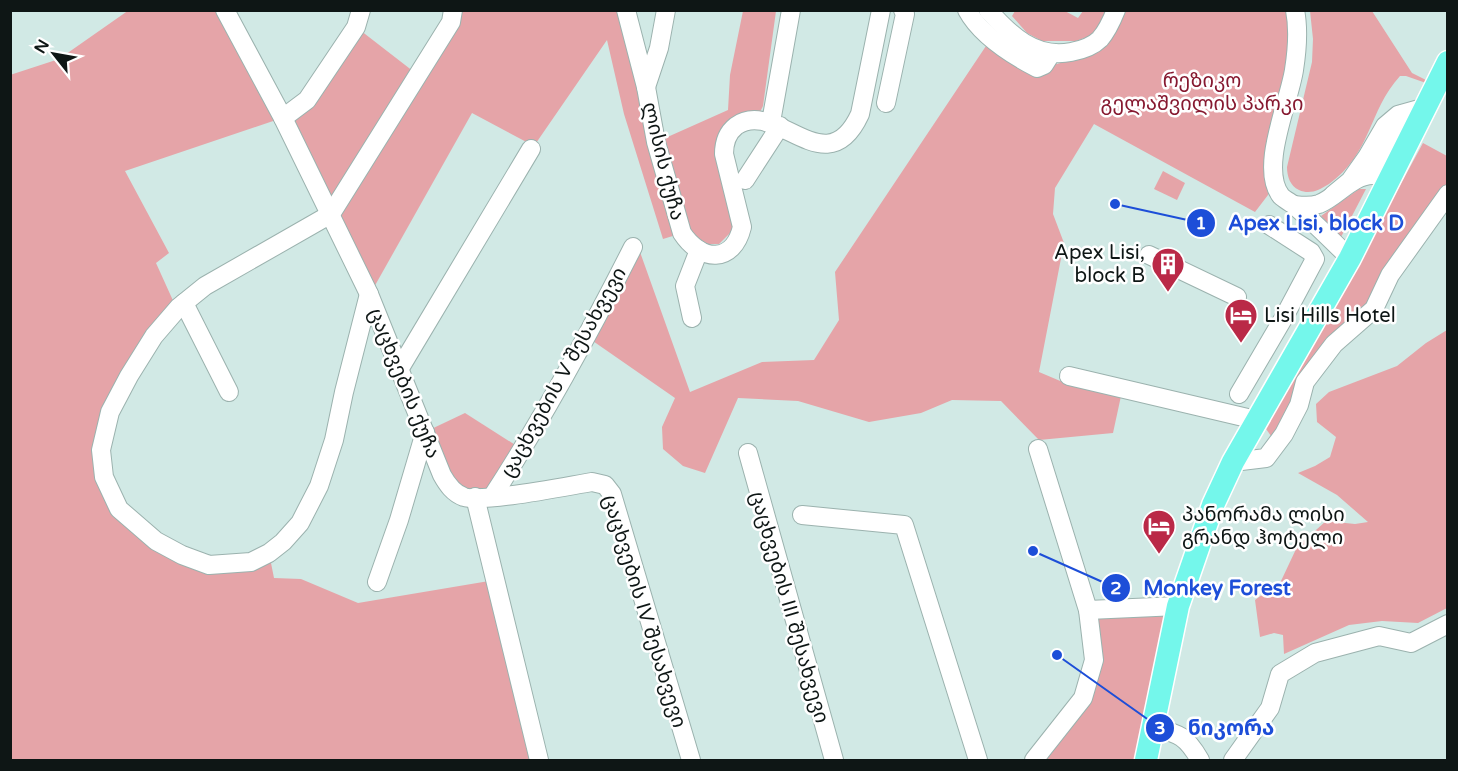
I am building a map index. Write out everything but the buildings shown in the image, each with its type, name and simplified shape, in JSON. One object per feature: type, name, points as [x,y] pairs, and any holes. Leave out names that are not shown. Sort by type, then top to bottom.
[{"type":"main road","points":[[1146,760],[1178,606],[1212,505],[1256,420],[1350,258],[1378,177],[1413,111],[1448,62]]},
{"type":"street","name":"ცაცხვების ქუჩა","points":[[225,10],[283,118],[369,294],[449,488],[466,498],[483,497]]},
{"type":"street","points":[[283,118],[307,100],[356,27],[361,10]]},
{"type":"street","points":[[369,294],[334,440],[319,486],[300,523],[283,542],[269,553],[251,562],[209,565],[182,555],[156,541],[119,509],[104,477],[101,450],[110,412],[154,336],[184,303],[205,286],[331,214],[451,22],[453,10]]},
{"type":"street","name":"ლისის ქუჩა","points":[[626,10],[646,87],[656,142],[682,233],[689,243],[699,250]]},
{"type":"street","points":[[646,87],[659,48],[666,10]]},
{"type":"street","points":[[745,180],[775,124],[791,10]]},
{"type":"street","points":[[692,318],[686,286],[699,250],[710,255],[722,255],[740,238],[742,227],[724,154],[724,142],[737,125],[750,119],[775,124],[808,141],[823,143],[836,141],[851,130],[860,114],[881,10]]},
{"type":"street","points":[[886,103],[905,15],[903,10]]},
{"type":"street","points":[[967,10],[989,36],[1010,54],[1037,68],[1044,65],[1051,54]]},
{"type":"street","points":[[999,15],[1025,44],[1038,51],[1062,54],[1089,47],[1100,39],[1116,10]]},
{"type":"street","points":[[1295,10],[1297,43],[1294,71],[1277,138],[1273,165],[1274,182],[1282,196],[1295,205],[1350,258]]},
{"type":"street","points":[[1333,195],[1350,181],[1385,126],[1398,115],[1413,111]]},
{"type":"street","points":[[399,368],[531,149]]},
{"type":"street","points":[[1295,205],[1308,206],[1321,203],[1356,180],[1378,177]]},
{"type":"street","points":[[1233,462],[1266,458],[1284,434],[1299,405],[1305,382],[1334,344],[1374,309],[1390,275],[1441,214],[1448,194]]},
{"type":"street","points":[[1239,394],[1315,259],[1311,252],[1269,225]]},
{"type":"street","name":"ცაცხვების V შესახვევი","points":[[483,497],[523,449],[587,337],[633,247]]},
{"type":"street","points":[[1149,255],[1237,297]]},
{"type":"street","points":[[184,303],[230,392]]},
{"type":"street","points":[[1069,376],[1256,420]]},
{"type":"street","points":[[377,582],[399,520],[425,432]]},
{"type":"street","points":[[1034,760],[1083,698],[1094,660],[1088,610],[1038,448]]},
{"type":"street","name":"ცაცხვების III შესახვევი","points":[[748,453],[834,760]]},
{"type":"street","name":"ცაცხვების IV შესახვევი","points":[[483,497],[592,482],[605,484],[612,494],[691,760]]},
{"type":"street","points":[[483,497],[539,760]]},
{"type":"street","points":[[802,515],[904,525],[978,760]]},
{"type":"street","points":[[1088,610],[1178,606]]},
{"type":"street","points":[[1233,760],[1270,708],[1280,674],[1315,653],[1379,636],[1411,643],[1448,624]]},
{"type":"street","points":[[1153,728],[1178,734],[1200,760]]},
{"type":"green space","points":[[129,10],[225,11],[283,118],[356,27],[418,75],[331,214],[282,118],[125,171],[169,253],[156,263],[175,305],[129,376],[101,450],[119,509],[209,565],[269,553],[274,578],[301,579],[358,603],[495,580],[539,760],[11,760],[10,75],[59,59]]},
{"type":"green space","points":[[1063,10],[1078,18],[1083,11],[1109,11],[1095,34],[1076,41],[1042,41],[1027,33],[1012,16],[1015,11]]},
{"type":"green space","points":[[458,11],[620,11],[676,235],[663,239],[624,114],[607,40],[534,146],[472,113],[373,289],[337,212]]},
{"type":"green space","points":[[743,11],[776,11],[763,106],[759,114],[725,129],[733,230],[719,244],[708,244],[691,234],[663,139],[728,110],[730,75]]},
{"type":"green space","name":"რეზიკო გელაშვილის პარკი","points":[[1126,11],[1290,11],[1294,41],[1267,160],[1268,195],[1255,212],[1094,124],[1055,188],[1053,214],[1064,243],[1039,372],[1065,383],[1121,396],[1113,433],[1039,440],[1001,401],[952,400],[921,413],[869,422],[798,401],[738,398],[705,473],[683,466],[663,449],[662,427],[675,398],[590,339],[640,252],[690,392],[762,362],[814,360],[839,320],[835,272],[996,31],[1040,59],[1057,64],[1096,52],[1118,27]]},
{"type":"green space","points":[[1310,11],[1372,11],[1412,73],[1428,81],[1426,83],[1400,76],[1381,103],[1354,159],[1329,184],[1318,190],[1307,192],[1293,186],[1288,177],[1287,167],[1312,62],[1313,39]]},
{"type":"green space","points":[[1423,143],[1447,156],[1447,187],[1370,307],[1282,425],[1271,436],[1264,426],[1359,261]]},
{"type":"green space","points":[[1163,171],[1185,183],[1177,200],[1154,189]]},
{"type":"green space","points":[[1359,189],[1366,189],[1341,237],[1321,216]]},
{"type":"green space","points":[[1447,330],[1447,608],[1418,623],[1382,621],[1349,625],[1284,654],[1283,635],[1274,633],[1260,637],[1255,600],[1281,581],[1297,547],[1326,521],[1355,524],[1368,522],[1337,495],[1298,473],[1330,457],[1336,437],[1317,422],[1316,404],[1329,392],[1397,366]]},
{"type":"green space","points":[[465,413],[520,448],[492,497],[466,498],[425,432]]},
{"type":"green space","points":[[1178,606],[1146,760],[1034,760],[1083,698],[1088,610]]},
{"type":"place","name":"Apex Lisi, block D","points":[[1115,204]]},
{"type":"place","name":"Apex Lisi, block B","points":[[1168,293]]},
{"type":"place","name":"Lisi Hills Hotel","points":[[1241,344]]},
{"type":"place","name":"Monkey Forest","points":[[1033,551]]},
{"type":"place","name":"პანორამა ლისი გრანდ ჰოტელი","points":[[1159,555]]},
{"type":"place","name":"ნიკორა","points":[[1057,655]]}]
